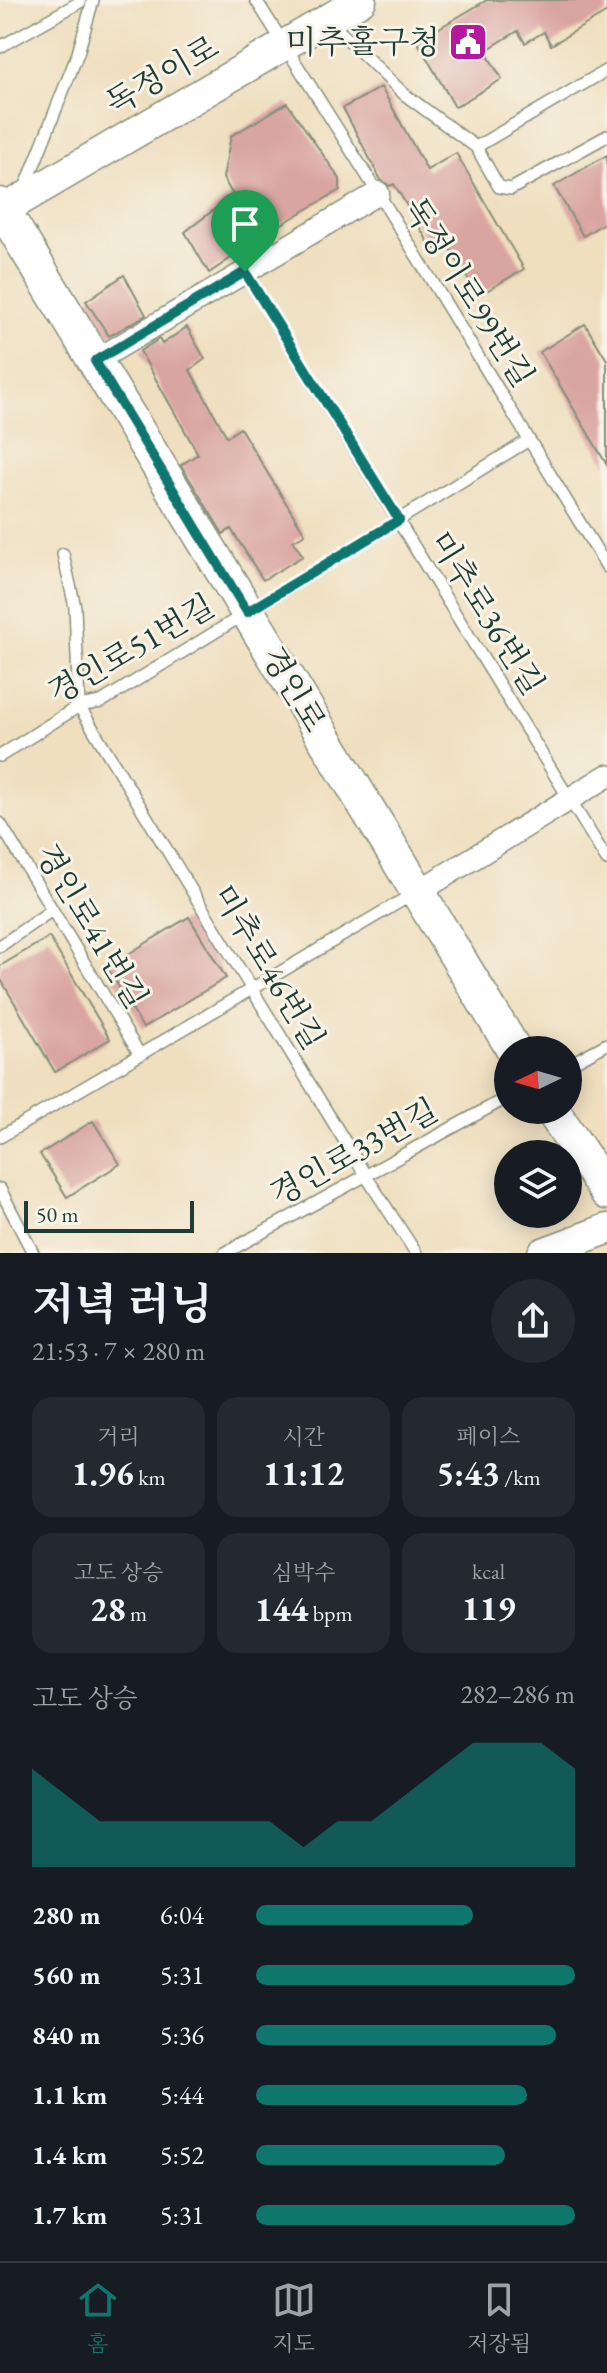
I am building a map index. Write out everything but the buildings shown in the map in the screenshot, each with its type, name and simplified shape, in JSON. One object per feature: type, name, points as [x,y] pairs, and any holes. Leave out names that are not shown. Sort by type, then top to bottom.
[{"type":"main road","name":"경인로","points":[[4,208],[505,1036]]},
{"type":"main road","points":[[561,1124],[607,1192]]},
{"type":"street","name":"독정이로","points":[[4,208],[361,0]]},
{"type":"street","points":[[95,361],[378,193]]},
{"type":"street","points":[[418,892],[607,776]]},
{"type":"street","points":[[543,1253],[607,1229]]},
{"type":"lane","name":"독정이로99번길","points":[[256,0],[607,567]]},
{"type":"lane","points":[[0,47],[86,2]]},
{"type":"lane","points":[[4,208],[26,187],[78,53],[86,2]]},
{"type":"lane","points":[[328,20],[404,94],[476,147],[499,187],[511,189],[607,136]]},
{"type":"lane","points":[[476,147],[607,70]]},
{"type":"lane","name":"미추로36번길","points":[[245,272],[607,860]]},
{"type":"lane","name":"경인로51번길","points":[[0,756],[79,706],[101,702],[529,440]]},
{"type":"lane","points":[[63,554],[75,607],[79,706]]},
{"type":"lane","name":"미추로46번길","points":[[79,706],[416,1253]]},
{"type":"lane","name":"경인로41번길","points":[[0,823],[140,1055]]},
{"type":"lane","name":"경인로41번길","points":[[0,1137],[418,892]]},
{"type":"lane","points":[[0,946],[52,910]]},
{"type":"lane","points":[[582,1057],[607,1044]]},
{"type":"lane","name":"경인로33번길","points":[[225,1253],[494,1105]]},
{"type":"lane","points":[[0,1189],[33,1253]]},
{"type":"place","name":"미추홀구청","points":[[468,42]]},
{"type":"route","points":[[245,272],[399,520],[247,612],[95,361],[245,272]]}]
